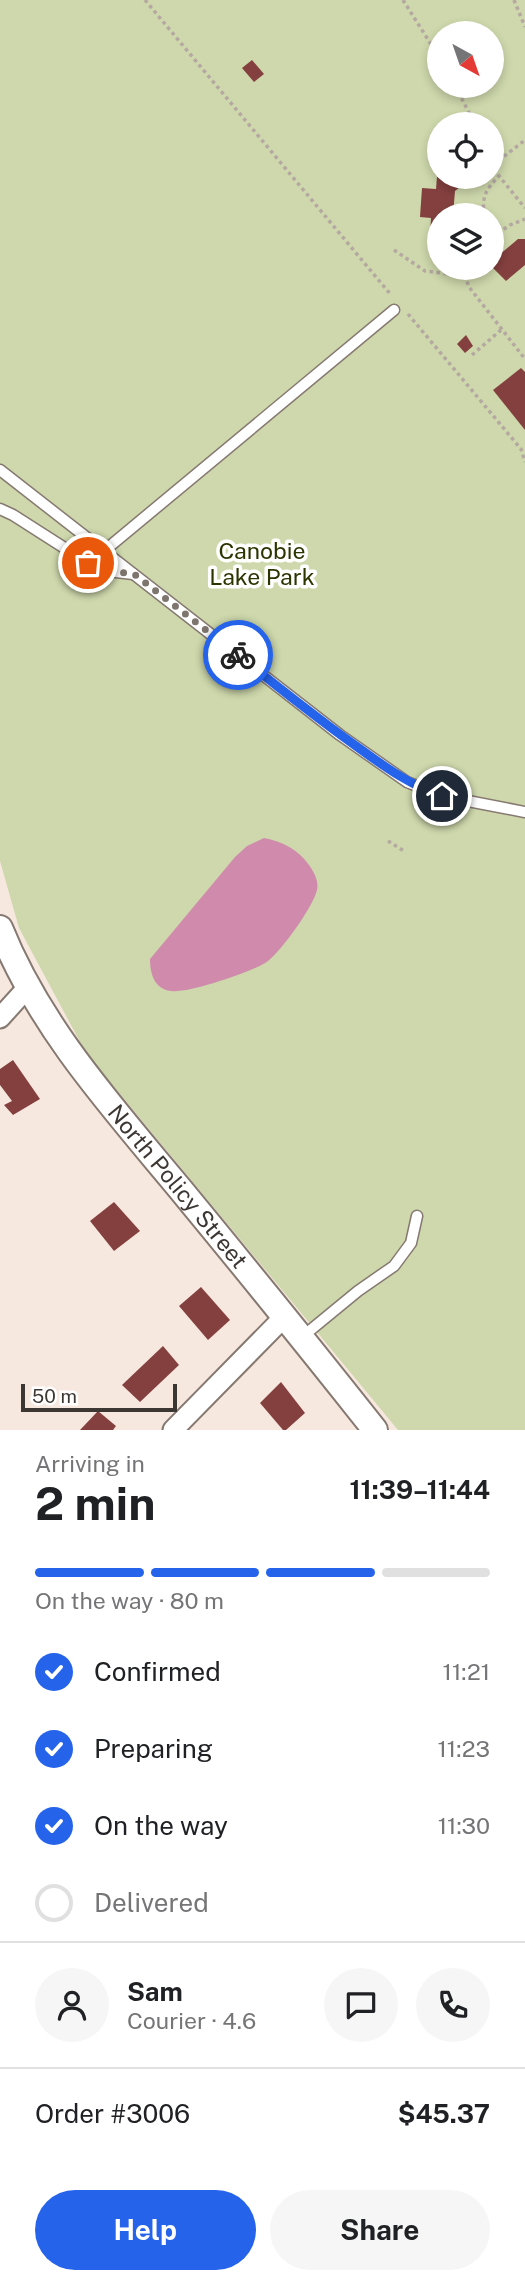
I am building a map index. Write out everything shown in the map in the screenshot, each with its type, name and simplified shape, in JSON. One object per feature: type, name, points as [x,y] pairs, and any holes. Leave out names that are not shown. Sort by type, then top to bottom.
[{"type":"street","name":"North Policy Street","points":[[0,928],[28,987],[83,1072],[285,1316],[375,1430]]},
{"type":"street","points":[[0,1018],[28,987]]},
{"type":"street","points":[[173,1430],[285,1316]]},
{"type":"lane","points":[[104,551],[398,307]]},
{"type":"lane","points":[[0,470],[340,735],[407,782],[442,796],[525,812]]},
{"type":"lane","points":[[0,509],[99,570],[134,574]]},
{"type":"lane","points":[[302,1337],[358,1291],[394,1266],[411,1243],[417,1216]]},
{"type":"path","points":[[145,0],[398,307],[521,449],[525,463]]},
{"type":"path","points":[[403,0],[427,38]]},
{"type":"path","points":[[514,0],[525,27]]},
{"type":"path","points":[[504,156],[525,141]]},
{"type":"path","points":[[504,182],[525,208]]},
{"type":"path","points":[[504,229],[525,219]]},
{"type":"path","points":[[394,250],[427,271]]},
{"type":"path","points":[[466,280],[525,359]]},
{"type":"path","points":[[472,355],[501,330]]},
{"type":"path","points":[[388,841],[404,851]]},
{"type":"green space","name":"Canobie Lake Park","points":[[0,0],[525,0],[525,1430],[398,1430],[86,1053],[19,928],[0,861]]},
{"type":"shaded area","points":[[264,838],[277,841],[295,851],[311,868],[317,887],[310,907],[281,948],[268,961],[221,981],[179,991],[165,990],[157,984],[152,975],[150,959],[235,857],[247,846]]},
{"type":"building","points":[[252,60],[264,74],[254,82],[242,68]]},
{"type":"building","points":[[422,188],[458,189],[454,203],[427,203],[427,218],[420,217]]},
{"type":"building","points":[[518,239],[525,239],[525,265],[506,281],[504,279],[504,251]]},
{"type":"building","points":[[466,335],[473,346],[465,353],[457,344]]},
{"type":"building","points":[[521,368],[525,372],[525,430],[493,390]]},
{"type":"building","points":[[13,1060],[40,1099],[13,1115],[4,1105],[12,1101],[0,1085],[0,1069]]},
{"type":"building","points":[[114,1202],[140,1231],[114,1251],[90,1221]]},
{"type":"building","points":[[201,1287],[230,1320],[208,1340],[179,1306]]},
{"type":"building","points":[[163,1346],[179,1365],[140,1402],[122,1385]]},
{"type":"building","points":[[281,1382],[305,1413],[286,1430],[283,1430],[260,1403]]},
{"type":"building","points":[[98,1411],[116,1426],[113,1430],[80,1430]]},
{"type":"way so far","points":[[88,563],[99,570],[134,574],[238,655]]},
{"type":"route","points":[[238,655],[388,769],[407,782],[442,796]]}]
